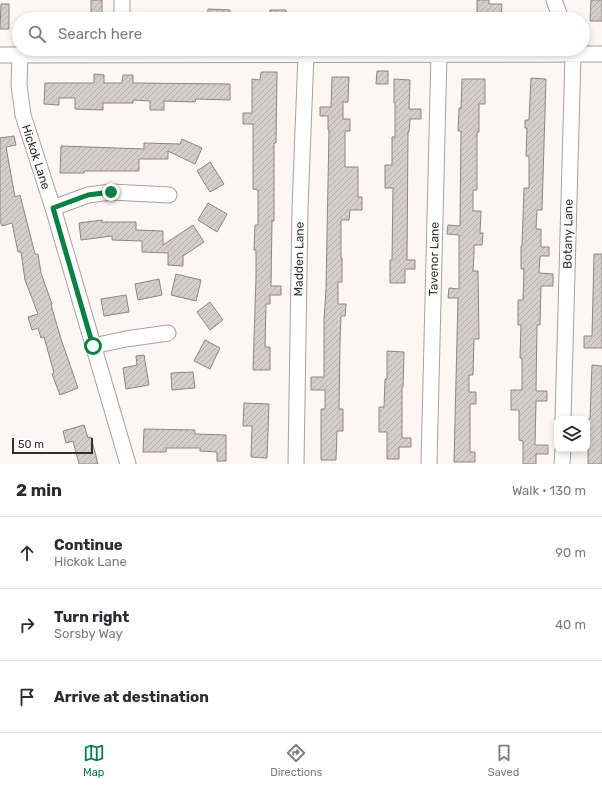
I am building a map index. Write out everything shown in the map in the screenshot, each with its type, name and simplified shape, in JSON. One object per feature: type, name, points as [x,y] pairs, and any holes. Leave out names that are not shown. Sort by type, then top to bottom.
[{"type":"street","points":[[122,0],[122,12]]},
{"type":"street","points":[[554,0],[558,12]]},
{"type":"street","points":[[590,53],[602,54]]},
{"type":"street","points":[[0,55],[12,55]]},
{"type":"street","name":"Hickok Lane","points":[[20,56],[19,86],[23,115],[53,208],[128,464]]},
{"type":"street","name":"Madden Lane","points":[[296,464],[300,208],[306,56]]},
{"type":"street","name":"Tavenor Lane","points":[[429,464],[439,56]]},
{"type":"street","name":"Botany Lane","points":[[563,416],[572,56]]},
{"type":"street","points":[[53,208],[88,195],[111,192],[169,196]]},
{"type":"street","points":[[93,346],[126,339],[168,333]]},
{"type":"street","points":[[562,464],[563,452]]},
{"type":"building","points":[[91,0],[102,0],[102,12],[91,12]]},
{"type":"building","points":[[477,0],[489,0],[489,4],[502,4],[501,12],[477,12]]},
{"type":"building","points":[[591,0],[602,0],[602,21],[590,21]]},
{"type":"building","points":[[1,4],[9,4],[9,29],[0,29]]},
{"type":"building","points":[[208,9],[230,10],[230,12],[208,12]]},
{"type":"building","points":[[270,10],[286,10],[286,12],[270,12]]},
{"type":"building","points":[[377,71],[388,71],[388,84],[376,84]]},
{"type":"building","points":[[261,72],[277,72],[271,286],[281,286],[281,295],[270,295],[270,304],[266,304],[265,347],[270,347],[270,370],[253,370],[256,277],[256,250],[254,250],[255,225],[258,225],[258,190],[253,189],[253,124],[243,124],[243,113],[252,113],[252,79],[260,80]]},
{"type":"building","points":[[94,74],[104,75],[104,83],[122,83],[123,75],[133,75],[133,83],[230,84],[230,100],[196,99],[195,102],[164,101],[164,110],[150,110],[150,101],[133,100],[133,103],[103,103],[103,110],[75,109],[75,98],[59,98],[59,105],[44,104],[45,83],[94,83]]},
{"type":"building","points":[[332,77],[349,77],[348,102],[343,102],[343,119],[350,119],[350,131],[345,131],[345,167],[358,167],[358,197],[362,197],[362,210],[350,210],[349,220],[341,220],[342,282],[338,282],[338,304],[346,304],[345,316],[341,316],[340,342],[339,409],[343,409],[343,431],[337,431],[336,460],[321,460],[321,409],[325,409],[325,390],[311,390],[311,377],[324,377],[329,130],[328,116],[320,116],[320,107],[331,107]]},
{"type":"building","points":[[531,78],[546,79],[542,210],[537,210],[536,229],[541,229],[541,247],[549,247],[549,256],[540,256],[539,273],[553,274],[553,286],[541,286],[540,325],[537,325],[536,391],[547,391],[547,401],[536,401],[535,445],[548,445],[548,454],[536,454],[536,464],[523,464],[523,441],[519,440],[519,410],[511,410],[511,390],[522,390],[522,358],[520,358],[521,325],[518,325],[518,300],[523,300],[524,269],[521,269],[521,246],[524,188],[529,188],[529,156],[526,156],[527,128],[525,128],[525,120],[529,120]]},
{"type":"building","points":[[394,79],[410,80],[409,109],[421,109],[421,119],[410,119],[408,132],[407,260],[415,260],[415,269],[405,269],[405,283],[390,283],[390,260],[392,260],[393,188],[385,188],[385,165],[392,165],[392,137],[395,137]]},
{"type":"building","points":[[462,79],[485,79],[485,104],[479,104],[479,132],[477,132],[477,190],[473,190],[473,211],[481,211],[480,233],[483,233],[482,245],[474,245],[473,271],[478,271],[479,339],[474,339],[473,375],[469,375],[469,392],[476,392],[476,404],[470,404],[470,452],[475,452],[475,462],[454,462],[458,298],[448,298],[449,288],[459,289],[459,235],[447,234],[448,225],[460,226],[461,131],[458,131],[459,108],[461,108]]},
{"type":"building","points":[[14,136],[16,145],[6,147],[15,197],[20,195],[35,254],[38,254],[41,273],[78,388],[60,395],[52,374],[54,373],[44,337],[41,338],[38,328],[32,330],[28,317],[38,314],[25,280],[21,252],[18,252],[12,223],[2,226],[0,221],[0,138]]},
{"type":"building","points":[[182,139],[202,148],[195,164],[168,151],[168,159],[139,159],[139,171],[84,171],[84,173],[60,173],[61,146],[144,149],[144,143],[180,144]]},
{"type":"building","points":[[210,162],[224,184],[210,192],[197,171]]},
{"type":"building","points":[[208,203],[227,214],[217,232],[198,220]]},
{"type":"building","points":[[102,220],[102,222],[136,222],[136,230],[163,231],[163,245],[193,225],[204,242],[183,256],[183,266],[168,265],[168,253],[142,252],[142,241],[112,240],[112,236],[81,240],[79,223]]},
{"type":"building","points":[[594,254],[602,254],[602,348],[584,348],[584,336],[592,336]]},
{"type":"building","points":[[176,274],[201,280],[196,301],[171,295]]},
{"type":"building","points":[[159,279],[162,295],[138,300],[135,284]]},
{"type":"building","points":[[126,295],[129,312],[104,316],[101,299]]},
{"type":"building","points":[[210,302],[223,320],[210,330],[197,312]]},
{"type":"building","points":[[205,340],[220,348],[210,369],[194,361]]},
{"type":"building","points":[[387,351],[404,352],[402,438],[411,438],[411,447],[399,447],[399,459],[387,459],[387,432],[379,432],[379,407],[384,407],[385,379],[387,379]]},
{"type":"building","points":[[144,355],[149,385],[126,389],[123,368],[137,365],[136,356]]},
{"type":"building","points":[[592,365],[602,366],[602,464],[588,464],[588,452],[590,452]]},
{"type":"building","points":[[193,372],[195,388],[172,390],[171,373]]},
{"type":"building","points":[[244,403],[269,404],[267,458],[251,457],[252,426],[243,426]]},
{"type":"building","points":[[84,425],[88,438],[91,437],[98,464],[79,464],[73,441],[66,443],[63,431]]},
{"type":"building","points":[[144,429],[195,430],[195,434],[226,435],[226,461],[217,461],[217,452],[200,451],[200,448],[166,448],[166,452],[143,452]]},
{"type":"route","points":[[93,346],[53,208],[88,195],[111,192]]}]
